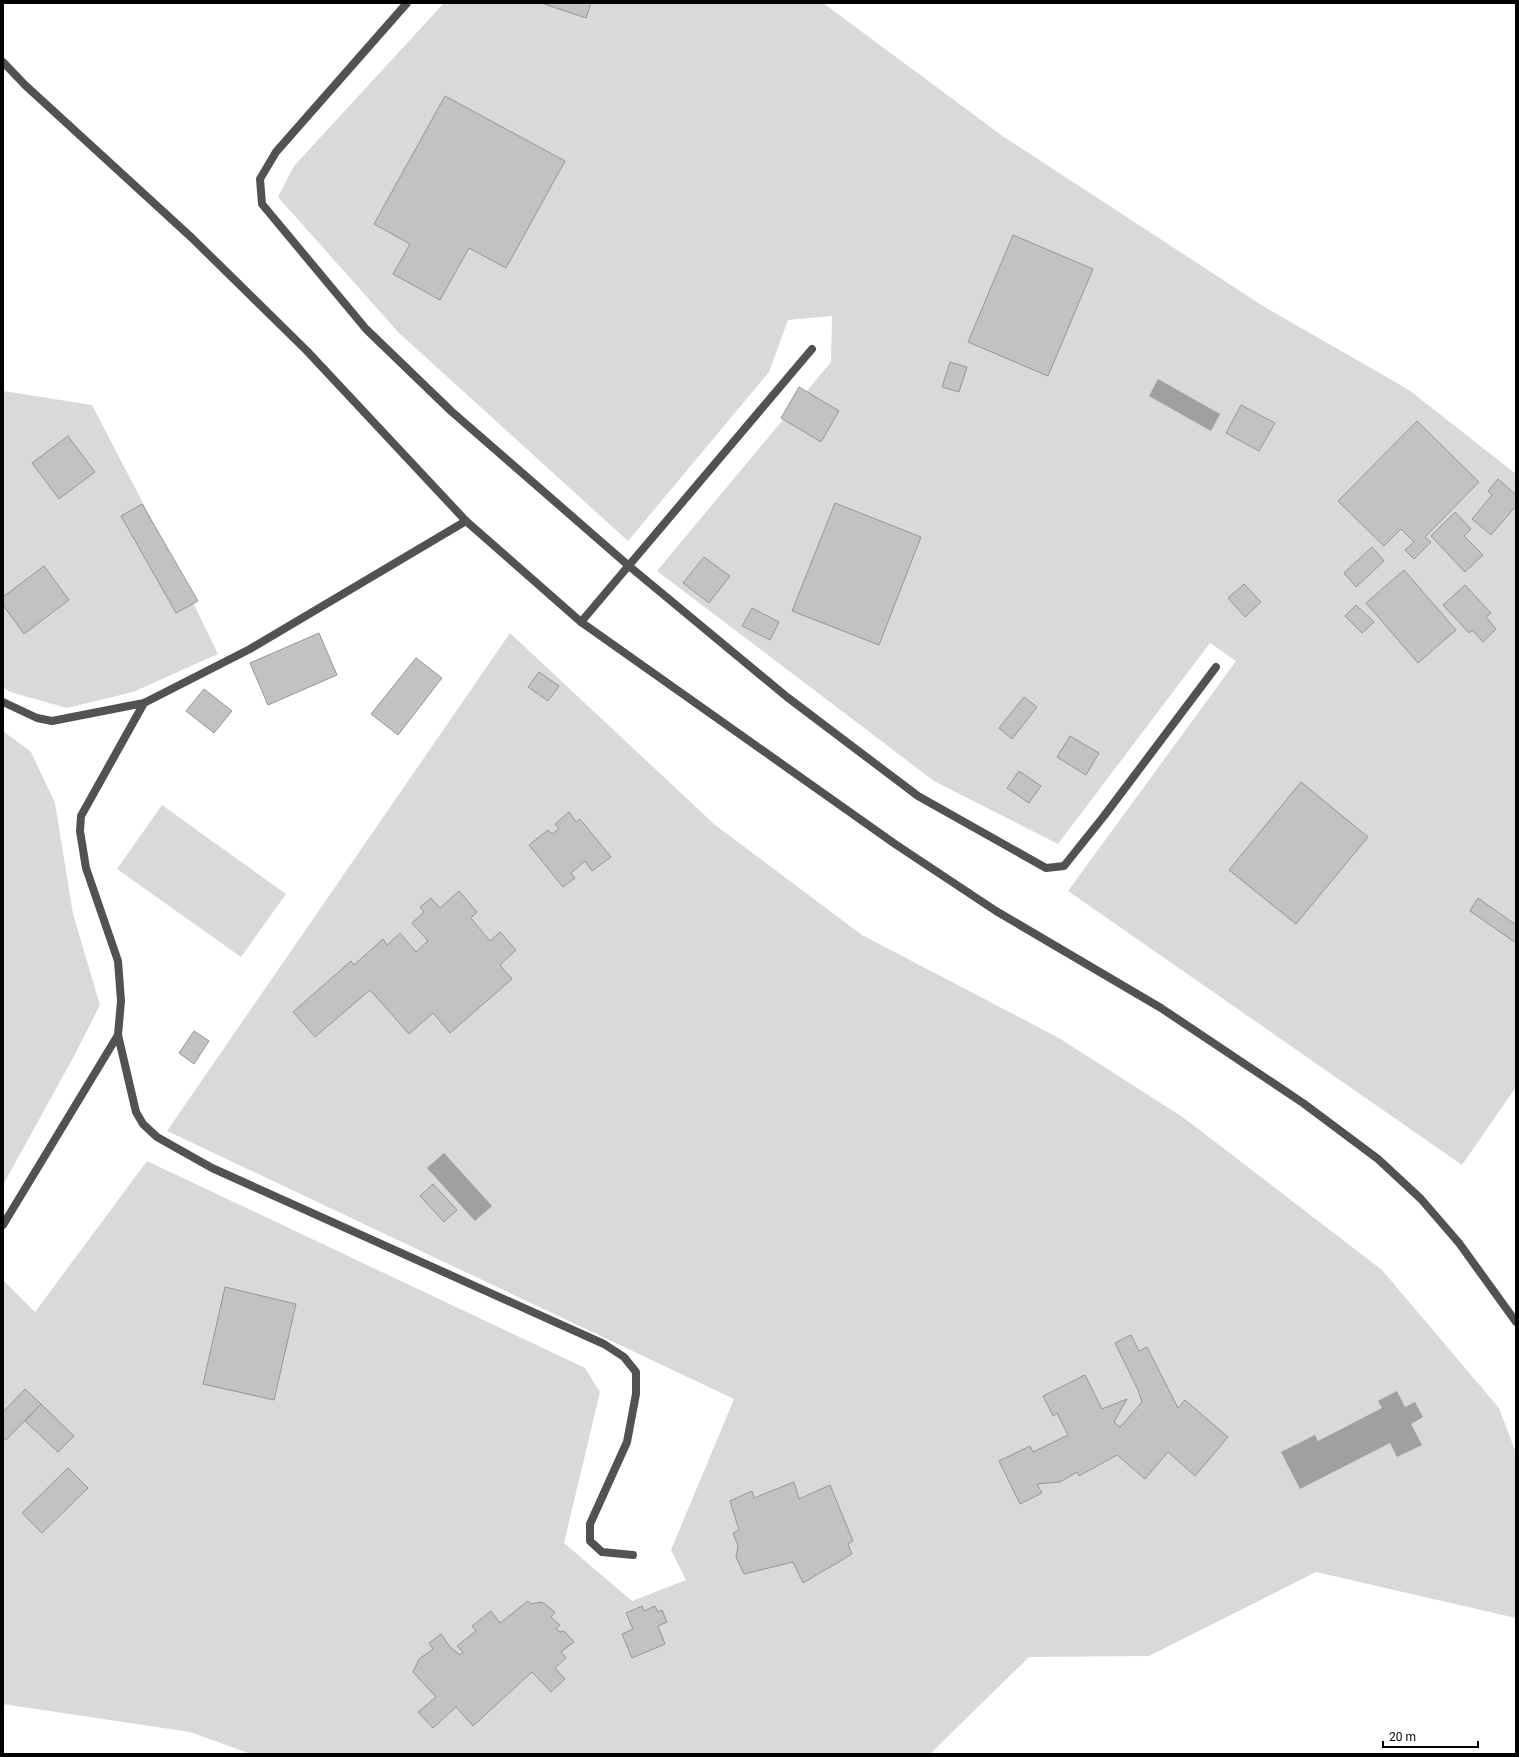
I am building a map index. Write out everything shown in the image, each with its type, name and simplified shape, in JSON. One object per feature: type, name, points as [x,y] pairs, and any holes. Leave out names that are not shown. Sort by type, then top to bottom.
[{"type":"street","points":[[407,3],[276,152],[260,179],[262,204],[366,329],[451,411],[628,566],[786,697],[918,796],[1046,868],[1064,866],[1104,816],[1216,667]]},
{"type":"street","points":[[3,62],[25,85],[192,238],[307,351],[466,521],[581,622],[902,848],[996,911],[1161,1008],[1303,1103],[1378,1159],[1421,1199],[1459,1243],[1516,1322]]},
{"type":"street","points":[[581,622],[812,349]]},
{"type":"street","points":[[3,702],[37,718],[52,721],[144,703],[250,649],[466,521]]},
{"type":"street","points":[[144,703],[81,816],[80,831],[86,868],[118,961],[121,1001],[118,1035],[136,1112],[144,1124],[157,1137],[212,1168],[597,1340],[624,1357],[636,1372],[636,1394],[627,1442],[590,1524],[590,1541],[602,1552],[633,1555]]},
{"type":"street","points":[[3,1224],[118,1035]]},
{"type":"shaded area","points":[[444,3],[823,3],[1004,137],[1263,306],[1409,390],[1516,474],[1516,1087],[1462,1165],[1068,891],[1236,661],[1210,643],[1058,844],[934,781],[657,571],[831,362],[832,316],[788,320],[769,372],[628,541],[399,333],[278,197],[294,166]]},
{"type":"shaded area","points":[[1158,379],[1220,414],[1211,431],[1149,396]]},
{"type":"shaded area","points":[[3,391],[92,405],[171,557],[218,654],[133,692],[67,708],[10,692],[3,687]]},
{"type":"shaded area","points":[[510,633],[714,824],[862,935],[1059,1038],[1184,1118],[1382,1270],[1499,1408],[1516,1453],[1516,1618],[1316,1572],[1149,1656],[1029,1657],[930,1754],[251,1754],[190,1732],[3,1704],[3,1280],[35,1312],[147,1161],[585,1368],[600,1392],[564,1543],[632,1601],[686,1580],[671,1550],[734,1399],[167,1131]]},
{"type":"shaded area","points":[[3,731],[31,752],[55,803],[73,914],[100,1005],[74,1056],[3,1185]]},
{"type":"shaded area","points":[[162,805],[286,894],[241,957],[117,869]]},
{"type":"shaded area","points":[[444,1153],[492,1206],[475,1221],[427,1168]]},
{"type":"shaded area","points":[[1397,1391],[1405,1407],[1415,1402],[1423,1417],[1411,1424],[1422,1445],[1397,1457],[1390,1443],[1300,1489],[1281,1452],[1315,1435],[1318,1441],[1382,1408],[1378,1401]]},
{"type":"building","points":[[541,3],[591,3],[586,18]]},
{"type":"building","points":[[445,96],[565,161],[506,268],[469,248],[440,300],[393,274],[410,244],[374,224]]},
{"type":"building","points":[[1013,235],[1093,269],[1048,376],[968,342]]},
{"type":"building","points":[[950,362],[967,367],[959,392],[942,387]]},
{"type":"building","points":[[799,387],[839,411],[821,442],[781,418]]},
{"type":"building","points":[[1241,405],[1275,423],[1259,451],[1226,433]]},
{"type":"building","points":[[1417,421],[1479,482],[1425,537],[1431,542],[1414,559],[1405,550],[1414,542],[1401,529],[1384,546],[1338,501]]},
{"type":"building","points":[[68,436],[95,472],[59,499],[32,463]]},
{"type":"building","points":[[1498,479],[1516,495],[1516,506],[1491,535],[1472,519],[1492,495],[1488,491]]},
{"type":"building","points":[[835,503],[921,537],[879,645],[792,611]]},
{"type":"building","points":[[142,504],[198,601],[176,613],[121,516]]},
{"type":"building","points":[[1455,512],[1471,529],[1464,536],[1483,555],[1465,572],[1431,536]]},
{"type":"building","points":[[1372,547],[1384,561],[1356,587],[1344,573]]},
{"type":"building","points":[[704,557],[730,576],[709,603],[683,583]]},
{"type":"building","points":[[44,566],[69,600],[24,634],[3,605],[3,597]]},
{"type":"building","points":[[1404,570],[1456,630],[1418,663],[1366,603]]},
{"type":"building","points":[[1244,584],[1261,602],[1245,617],[1228,598]]},
{"type":"building","points":[[1465,585],[1491,613],[1486,617],[1496,629],[1483,642],[1472,630],[1469,633],[1443,605]]},
{"type":"building","points":[[1356,605],[1374,622],[1362,633],[1345,616]]},
{"type":"building","points":[[752,608],[779,622],[770,640],[742,626]]},
{"type":"building","points":[[319,633],[337,675],[268,705],[250,663]]},
{"type":"building","points":[[416,658],[442,678],[398,735],[371,714]]},
{"type":"building","points":[[539,672],[559,686],[548,701],[528,687]]},
{"type":"building","points":[[204,689],[232,711],[214,733],[186,711]]},
{"type":"building","points":[[1024,697],[1037,707],[1012,739],[999,728]]},
{"type":"building","points":[[1070,736],[1099,753],[1086,775],[1057,757]]},
{"type":"building","points":[[1019,771],[1041,786],[1029,803],[1007,788]]},
{"type":"building","points":[[1301,782],[1368,837],[1296,924],[1229,870]]},
{"type":"building","points":[[569,812],[576,822],[580,819],[611,857],[592,871],[585,861],[571,873],[575,878],[563,887],[529,845],[548,830],[552,834],[559,829],[555,824]]},
{"type":"building","points":[[459,891],[477,912],[471,918],[490,941],[500,932],[516,950],[500,965],[512,979],[450,1033],[433,1013],[409,1034],[370,990],[315,1037],[293,1012],[351,961],[354,965],[383,939],[387,945],[400,933],[416,952],[428,941],[412,923],[424,912],[420,907],[431,898],[440,908]]},
{"type":"building","points":[[1478,898],[1516,925],[1516,943],[1470,911]]},
{"type":"building","points":[[194,1031],[209,1041],[194,1064],[179,1053]]},
{"type":"building","points":[[433,1184],[457,1210],[444,1222],[420,1196]]},
{"type":"building","points":[[225,1287],[296,1304],[274,1400],[203,1384]]},
{"type":"building","points":[[1131,1335],[1139,1351],[1147,1347],[1178,1408],[1185,1400],[1228,1437],[1195,1476],[1168,1452],[1145,1479],[1117,1455],[1079,1476],[1077,1472],[1060,1482],[1037,1484],[1042,1493],[1020,1504],[999,1461],[1030,1446],[1033,1452],[1068,1435],[1057,1413],[1053,1416],[1043,1396],[1085,1375],[1102,1409],[1127,1399],[1114,1422],[1120,1427],[1142,1402],[1138,1390],[1115,1343]]},
{"type":"building","points":[[25,1389],[41,1404],[6,1440],[3,1438],[3,1412]]},
{"type":"building","points":[[41,1404],[74,1436],[58,1452],[25,1421]]},
{"type":"building","points":[[68,1468],[88,1488],[42,1533],[22,1513]]},
{"type":"building","points":[[794,1482],[799,1499],[830,1485],[853,1541],[848,1544],[852,1554],[803,1583],[793,1562],[744,1574],[736,1557],[738,1546],[733,1533],[739,1530],[730,1501],[752,1491],[754,1498]]},
{"type":"building","points":[[528,1601],[531,1604],[542,1602],[555,1612],[551,1617],[560,1625],[556,1629],[560,1632],[564,1631],[574,1642],[561,1652],[566,1658],[555,1668],[565,1679],[551,1692],[532,1672],[473,1726],[456,1707],[433,1728],[418,1712],[436,1697],[413,1672],[419,1659],[433,1649],[429,1643],[441,1634],[450,1647],[460,1655],[463,1652],[457,1646],[476,1631],[472,1626],[491,1611],[500,1623]]},
{"type":"building","points":[[642,1606],[644,1611],[655,1606],[658,1612],[662,1610],[667,1622],[658,1626],[665,1644],[632,1658],[622,1634],[633,1629],[626,1613]]}]
